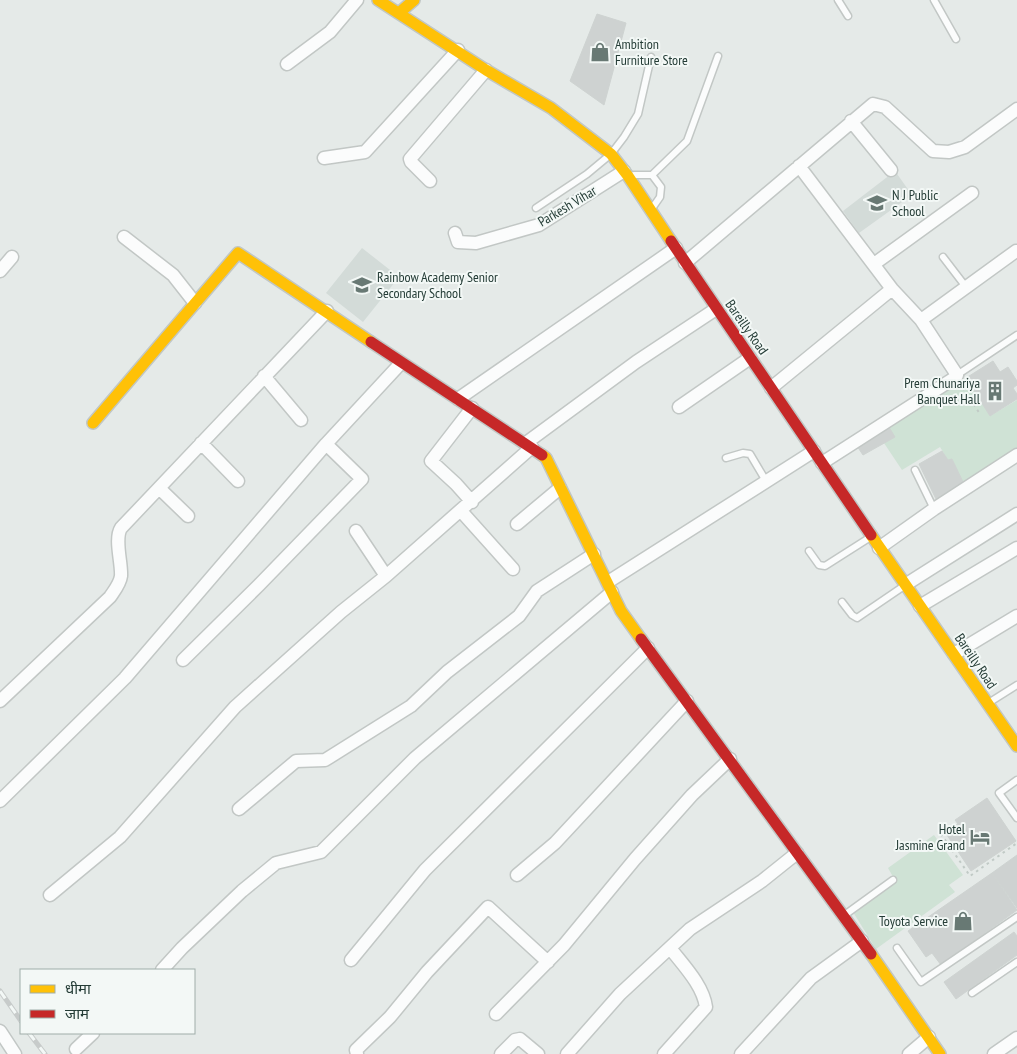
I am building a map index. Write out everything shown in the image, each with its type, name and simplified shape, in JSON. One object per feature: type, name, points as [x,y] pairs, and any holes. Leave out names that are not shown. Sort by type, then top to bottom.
[{"type":"main road","name":"Bareilly Road","points":[[378,0],[458,50],[486,70],[551,108],[611,154],[626,173],[879,548],[1017,746]]},
{"type":"main road","points":[[399,13],[414,0]]},
{"type":"main road","points":[[93,423],[238,253],[327,311],[401,363],[529,445],[546,458],[621,611],[862,941],[940,1054]]},
{"type":"street","points":[[288,64],[330,32],[357,0]]},
{"type":"street","points":[[324,158],[365,152],[458,50]]},
{"type":"street","points":[[430,181],[410,162],[410,159],[486,70]]},
{"type":"street","points":[[685,263],[873,104],[885,108],[933,151],[949,152],[965,147],[1017,109]]},
{"type":"street","points":[[852,121],[891,170]]},
{"type":"street","points":[[799,166],[892,289],[920,320],[957,376],[822,463]]},
{"type":"street","name":"Parkesh Vihar","points":[[455,233],[458,242],[476,242],[539,225],[626,173]]},
{"type":"street","points":[[874,264],[972,193]]},
{"type":"street","points":[[124,237],[173,275],[195,303]]},
{"type":"street","points":[[458,398],[676,248]]},
{"type":"street","points":[[920,320],[1016,251]]},
{"type":"street","points":[[0,271],[12,257]]},
{"type":"street","points":[[771,388],[892,289]]},
{"type":"street","points":[[50,895],[120,837],[229,713],[341,612],[472,502],[529,445],[636,362],[716,309]]},
{"type":"street","points":[[0,701],[110,597],[118,585],[121,576],[118,532],[327,311]]},
{"type":"street","points":[[679,407],[750,358]]},
{"type":"street","points":[[0,801],[125,678],[326,444],[401,363]]},
{"type":"street","points":[[264,376],[301,420]]},
{"type":"street","points":[[472,408],[431,462],[456,484],[472,502]]},
{"type":"street","points":[[201,443],[238,481]]},
{"type":"street","points":[[183,660],[260,585],[362,479],[326,444]]},
{"type":"street","points":[[163,969],[182,948],[242,891],[276,863],[322,852],[415,758],[610,587],[766,481],[814,451]]},
{"type":"street","points":[[879,548],[934,509],[1017,456]]},
{"type":"street","points":[[159,488],[188,516]]},
{"type":"street","points":[[518,524],[560,488]]},
{"type":"street","points":[[461,511],[512,569]]},
{"type":"street","points":[[905,585],[1017,514]]},
{"type":"street","points":[[356,531],[386,576]]},
{"type":"street","points":[[920,606],[1017,548]]},
{"type":"street","points":[[239,809],[296,761],[325,760],[411,706],[447,672],[519,616],[538,591],[594,554]]},
{"type":"street","points":[[954,654],[1017,616]]},
{"type":"street","points":[[351,960],[430,864],[648,648]]},
{"type":"street","points":[[518,875],[555,843],[687,701]]},
{"type":"street","points":[[496,1014],[564,945],[635,858],[692,795],[730,758]]},
{"type":"street","points":[[566,1054],[620,994],[690,929],[762,881],[798,853]]},
{"type":"street","points":[[357,1054],[356,1050],[390,1017],[428,972],[488,907],[548,962]]},
{"type":"street","points":[[741,1054],[811,978],[862,941]]},
{"type":"street","points":[[664,1054],[706,1007],[692,975],[670,948]]},
{"type":"street","points":[[0,1031],[15,1054]]},
{"type":"street","points":[[76,1048],[92,1034]]},
{"type":"street","points":[[909,1054],[929,1037]]},
{"type":"street","points":[[994,1054],[1017,1038]]},
{"type":"street","points":[[501,1054],[515,1040],[520,1039],[538,1054]]},
{"type":"lane","points":[[838,0],[848,16]]},
{"type":"lane","points":[[934,0],[956,39]]},
{"type":"lane","points":[[652,176],[687,141],[718,56]]},
{"type":"lane","points":[[536,208],[588,174],[611,154],[624,137],[638,114],[651,57]]},
{"type":"lane","points":[[626,173],[652,176],[661,187],[660,197],[650,210]]},
{"type":"lane","points":[[943,257],[966,287]]},
{"type":"lane","points":[[957,376],[1017,335]]},
{"type":"lane","points":[[726,458],[743,453],[750,454],[766,481]]},
{"type":"lane","points":[[915,470],[934,509]]},
{"type":"lane","points":[[808,551],[819,565],[825,566],[872,536]]},
{"type":"lane","points":[[842,602],[852,615],[857,618],[905,585]]},
{"type":"lane","points":[[987,704],[1017,685]]},
{"type":"lane","points":[[1017,780],[999,793],[1017,818]]},
{"type":"lane","points":[[843,916],[893,880]]},
{"type":"lane","points":[[897,948],[921,982],[1017,917]]},
{"type":"lane","points":[[972,993],[1017,962]]},
{"type":"path","points":[[957,376],[980,414]]},
{"type":"path","points":[[941,834],[970,876],[1017,843]]},
{"type":"shaded area","name":"N J Public School","points":[[895,171],[912,195],[859,233],[843,211]]},
{"type":"shaded area","name":"Rainbow Academy Senior Secondary School","points":[[362,248],[399,277],[363,322],[326,293]]},
{"type":"green space","points":[[966,378],[990,416],[1017,400],[1017,449],[964,484],[952,459],[948,460],[940,447],[902,470],[884,443],[889,427]]},
{"type":"green space","points":[[934,835],[963,875],[949,885],[955,892],[876,949],[853,912],[896,882],[888,868]]},
{"type":"building","name":"Ambition Furniture Store","points":[[597,14],[626,23],[604,105],[570,81]]},
{"type":"building","name":"Prem Chunariya Banquet Hall","points":[[993,361],[1000,372],[1008,367],[1017,381],[1017,385],[1013,388],[1017,394],[1017,399],[990,416],[966,378]]},
{"type":"building","points":[[887,424],[895,437],[863,455],[855,443]]},
{"type":"building","points":[[942,451],[948,460],[952,459],[964,484],[936,499],[919,464]]},
{"type":"building","name":"Hotel Jasmine Grand","points":[[987,798],[1016,841],[971,871],[945,832],[958,824],[955,820]]},
{"type":"building","points":[[1017,855],[1017,908],[992,873]]},
{"type":"building","name":"Toyota Service","points":[[992,873],[1017,910],[941,965],[932,953],[926,957],[908,931]]},
{"type":"building","points":[[1014,932],[1017,936],[1017,955],[956,999],[944,982]]},
{"type":"railway","points":[[0,991],[20,1020]]},
{"type":"railway","points":[[30,1034],[45,1054]]},
{"type":"traffic: slow","points":[[378,0],[486,70],[551,108],[611,154],[628,176],[671,241]]},
{"type":"traffic: slow","points":[[399,13],[414,0]]},
{"type":"traffic: slow","points":[[93,423],[238,253],[371,342]]},
{"type":"traffic: slow","points":[[542,455],[546,458],[621,611],[641,639]]},
{"type":"traffic: slow","points":[[871,535],[1017,746]]},
{"type":"traffic: slow","points":[[871,954],[940,1054]]},
{"type":"traffic: jam","points":[[671,241],[871,535]]},
{"type":"traffic: jam","points":[[371,342],[542,455]]},
{"type":"traffic: jam","points":[[641,639],[871,954]]},
{"type":"place","name":"Ambition Furniture Store","points":[[600,52]]},
{"type":"place","name":"N J Public School","points":[[877,203]]},
{"type":"place","name":"Rainbow Academy Senior Secondary School","points":[[362,285]]},
{"type":"place","name":"Prem Chunariya Banquet Hall","points":[[995,391]]},
{"type":"place","name":"Hotel Jasmine Grand","points":[[980,837]]},
{"type":"place","name":"Toyota Service","points":[[963,921]]}]
